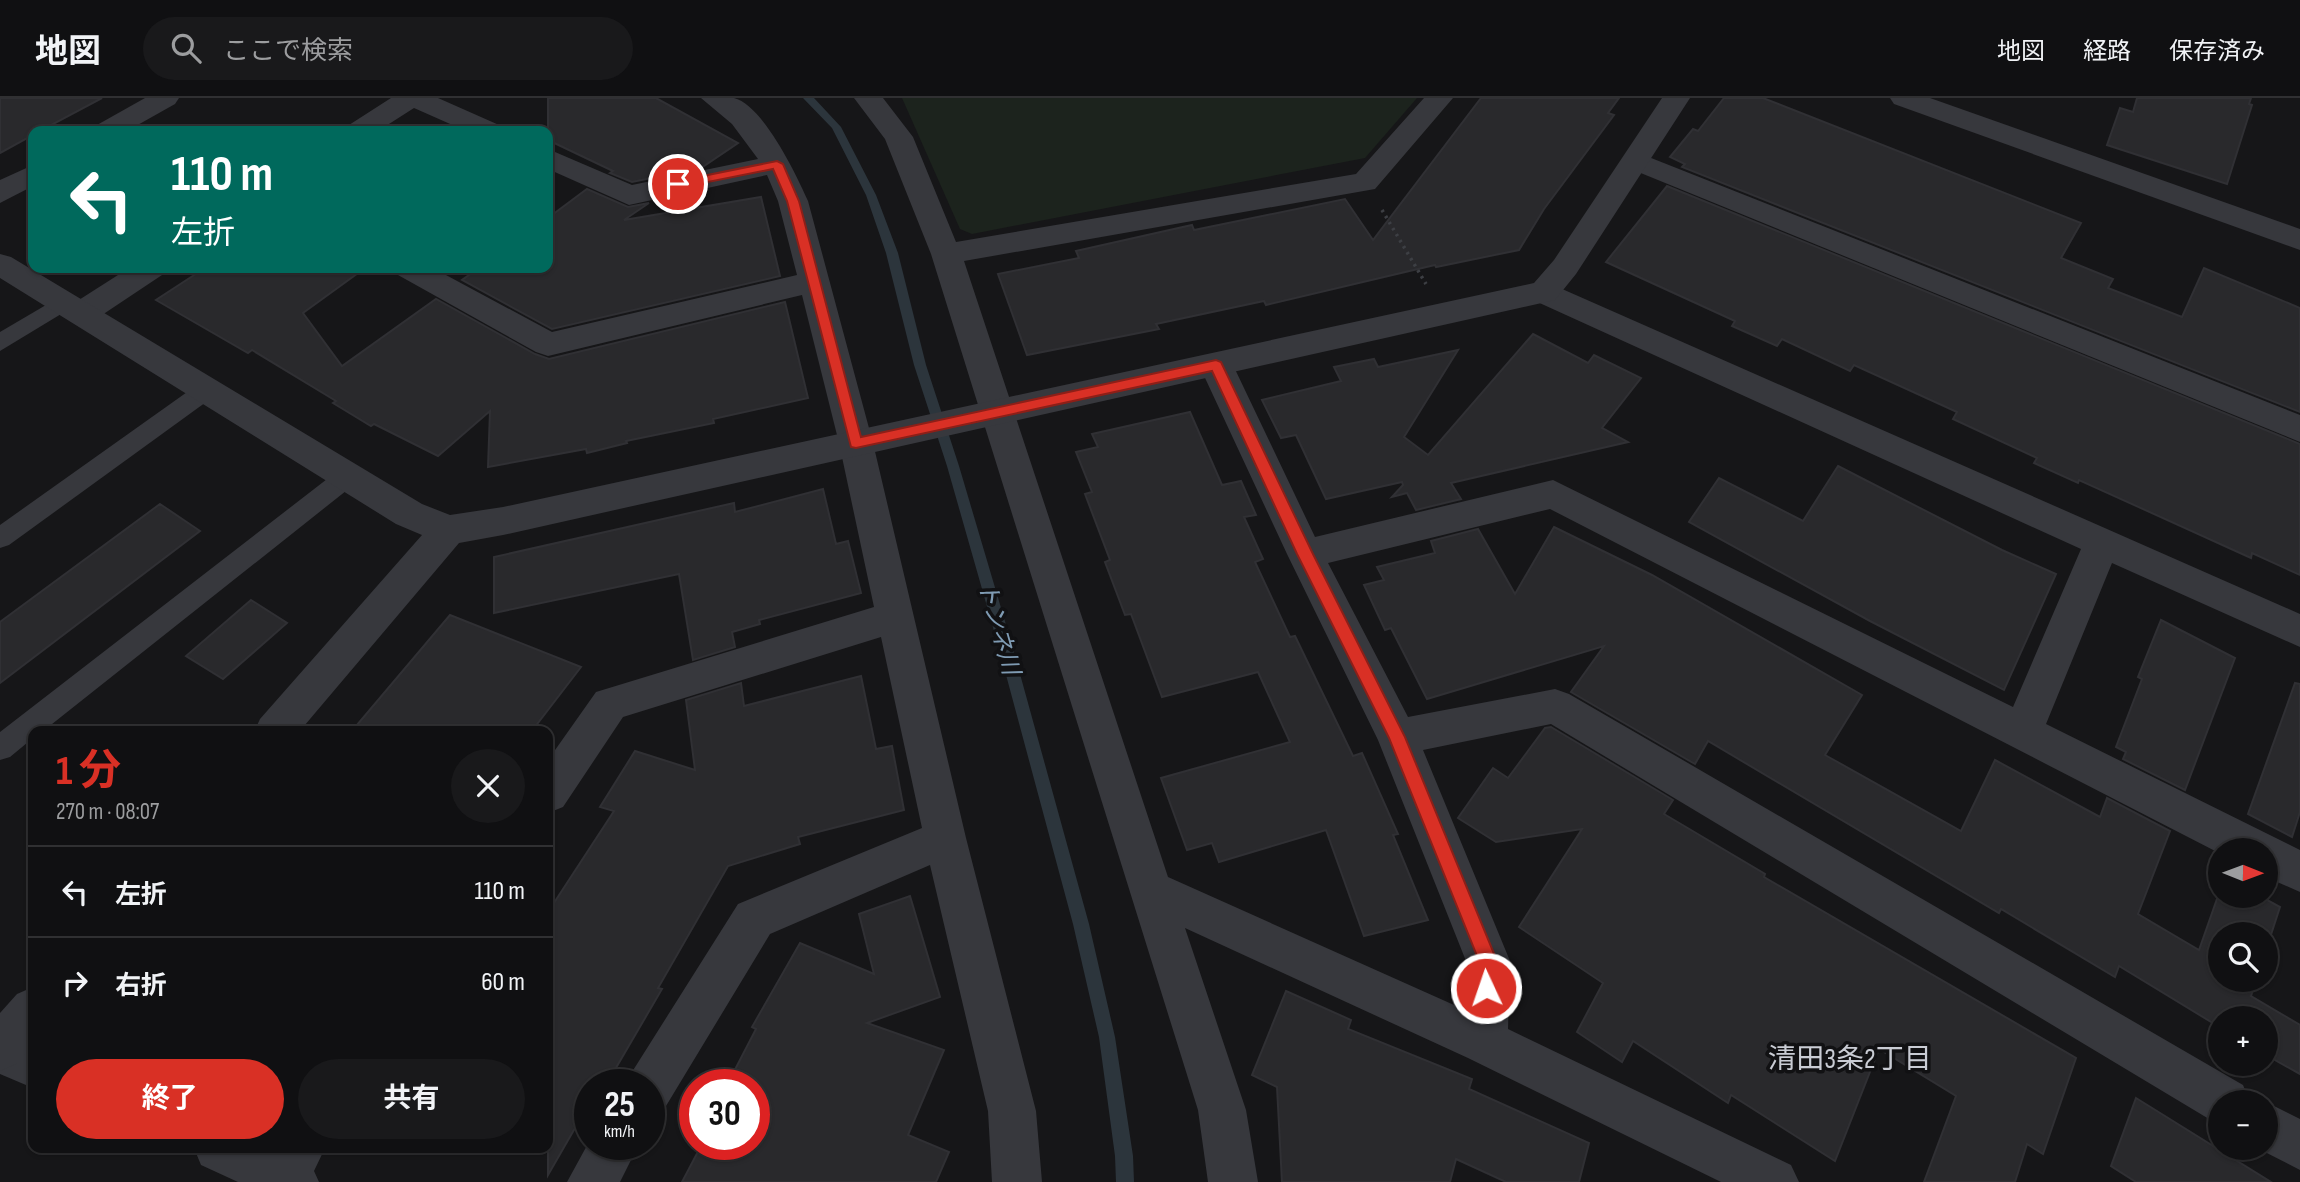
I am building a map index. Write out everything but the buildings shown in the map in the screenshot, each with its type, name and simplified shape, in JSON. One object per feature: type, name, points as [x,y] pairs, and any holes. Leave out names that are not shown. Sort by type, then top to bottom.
[{"type":"street","points":[[116,126],[165,98]]},
{"type":"street","points":[[367,126],[412,98],[477,126]]},
{"type":"street","points":[[715,98],[760,135],[777,164],[793,201],[856,443],[945,838],[1012,1111],[1017,1182]]},
{"type":"street","points":[[868,98],[899,137],[946,254],[983,416],[1152,891],[1222,1110],[1233,1182]]},
{"type":"street","points":[[946,254],[1365,183],[1438,98]]},
{"type":"street","points":[[0,264],[409,514],[448,530],[503,522],[1544,292],[1565,267],[1676,98]]},
{"type":"street","points":[[1904,98],[2300,240]]},
{"type":"street","points":[[553,160],[629,195],[777,164]]},
{"type":"street","points":[[1636,161],[2300,429]]},
{"type":"street","points":[[0,193],[28,177]]},
{"type":"street","points":[[73,308],[141,273]]},
{"type":"street","points":[[418,273],[548,344],[813,282]]},
{"type":"street","points":[[1544,292],[2300,631]]},
{"type":"street","points":[[1216,365],[1305,554],[1397,737],[1488,961],[1484,1042]]},
{"type":"street","points":[[1305,554],[1553,494],[2232,838]]},
{"type":"street","points":[[279,726],[448,530]]},
{"type":"street","points":[[2022,733],[2103,541]]},
{"type":"street","points":[[553,787],[610,704],[895,617]]},
{"type":"street","points":[[1397,737],[1555,706],[2208,1091]]},
{"type":"street","points":[[661,1069],[754,919],[945,838]]},
{"type":"street","points":[[2278,862],[2300,873]]},
{"type":"street","points":[[1152,891],[1484,1042],[1774,1182]]},
{"type":"street","points":[[28,1016],[0,1049],[28,1063]]},
{"type":"street","points":[[2278,1133],[2300,1146]]},
{"type":"street","points":[[236,1153],[292,1169]]},
{"type":"street","points":[[592,1182],[605,1160]]},
{"type":"lane","points":[[0,343],[73,308]]},
{"type":"lane","points":[[0,538],[205,391]]},
{"type":"lane","points":[[28,726],[348,476]]},
{"type":"lane","points":[[0,748],[28,726]]},
{"type":"path","points":[[1365,183],[1445,315]]},
{"type":"shaded area","points":[[902,98],[1417,98],[1365,158],[972,234],[960,229]]},
{"type":"waterway","name":"トンネ川","points":[[808,98],[836,127],[871,195],[892,253],[920,365],[953,466],[1005,645],[1081,924],[1107,1037],[1124,1156],[1125,1182]]},
{"type":"district","name":"清田3条2丁目","points":[[1850,1058]]},
{"type":"route","points":[[678,184],[777,164],[793,201],[856,443],[1216,365],[1305,554],[1397,737],[1488,961],[1486,988]]}]
